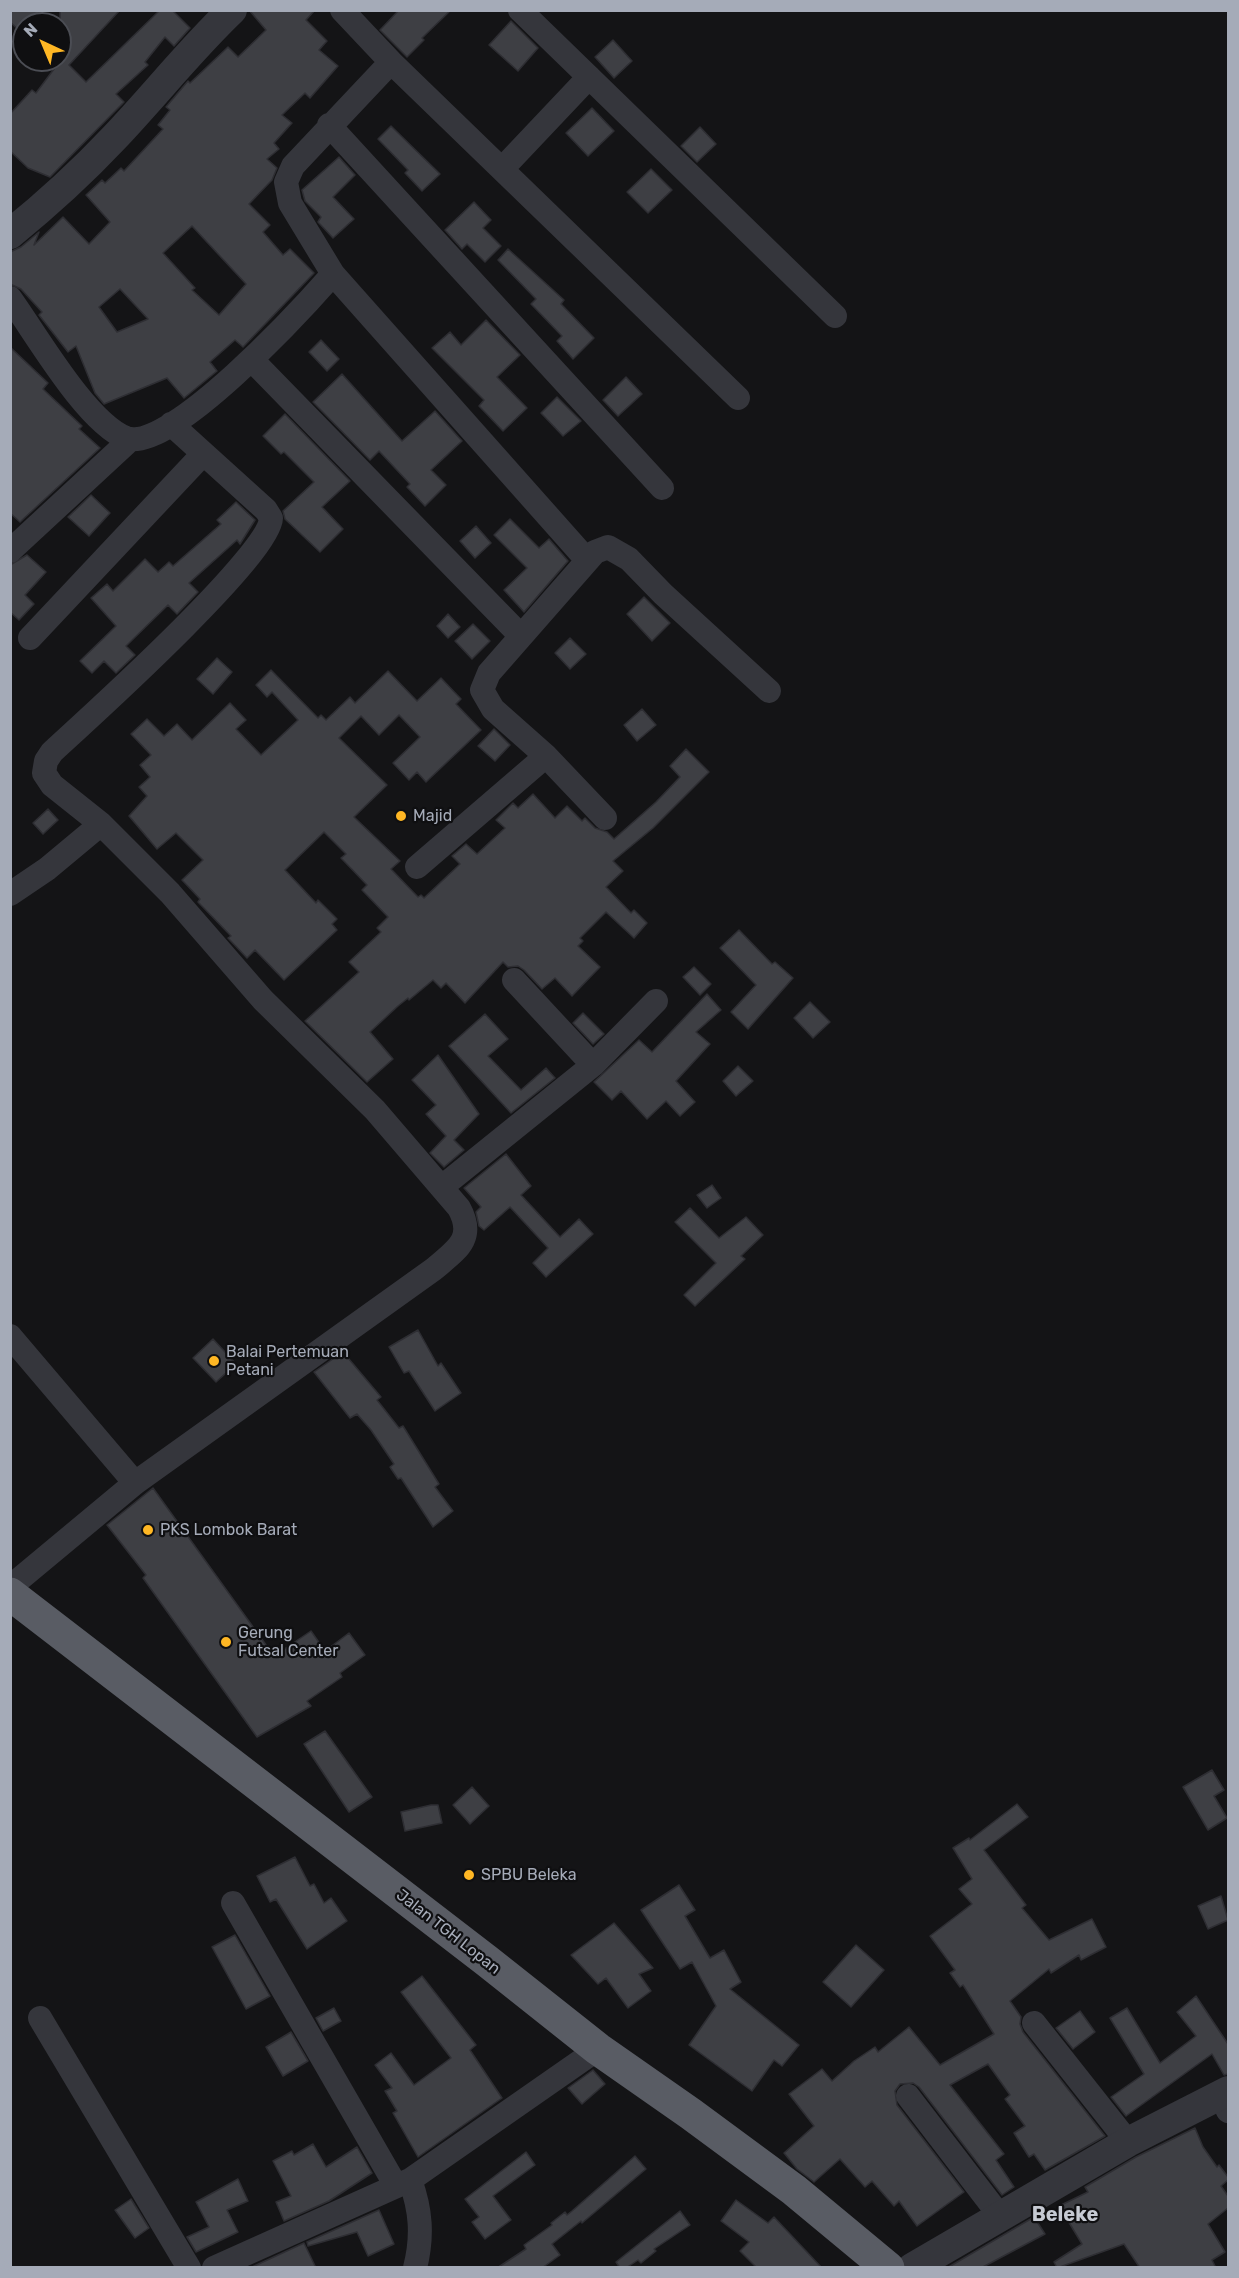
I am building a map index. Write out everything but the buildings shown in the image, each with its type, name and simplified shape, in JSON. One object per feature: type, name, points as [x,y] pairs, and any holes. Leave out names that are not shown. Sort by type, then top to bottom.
[{"type":"highway","name":"Jalan TGH Lopan","points":[[10,1594],[598,2049],[794,2190],[888,2268]]},
{"type":"street","points":[[10,234],[47,204],[115,138],[232,10]]},
{"type":"street","points":[[342,10],[391,62],[738,398]]},
{"type":"street","points":[[520,10],[836,316]]},
{"type":"street","points":[[391,62],[329,125],[293,166],[286,182],[286,192],[333,274],[587,560]]},
{"type":"street","points":[[502,169],[589,76]]},
{"type":"street","points":[[329,125],[662,488]]},
{"type":"street","points":[[10,551],[131,439],[149,436],[171,424],[253,361],[333,274]]},
{"type":"street","points":[[10,298],[92,412],[112,430],[131,439]]},
{"type":"street","points":[[253,361],[521,636]]},
{"type":"street","points":[[10,1587],[135,1483],[407,1288],[454,1251],[464,1239],[466,1222],[459,1208],[443,1186],[375,1110],[262,1000],[170,893],[101,824],[48,780],[44,770],[48,756],[181,631],[257,546],[270,527],[271,518],[268,512],[171,424]]},
{"type":"street","points":[[30,638],[203,454]]},
{"type":"street","points":[[605,818],[546,756],[493,709],[482,690],[489,673],[587,560],[603,548],[621,553],[769,691]]},
{"type":"street","points":[[417,867],[546,756]]},
{"type":"street","points":[[10,894],[47,869],[101,824]]},
{"type":"street","points":[[514,980],[593,1065]]},
{"type":"street","points":[[443,1186],[593,1065],[656,1001]]},
{"type":"street","points":[[10,1336],[135,1483]]},
{"type":"street","points":[[233,1903],[403,2183],[420,2218],[415,2268]]},
{"type":"street","points":[[40,2018],[189,2268]]},
{"type":"street","points":[[1034,2023],[1128,2142]]},
{"type":"street","points":[[214,2268],[403,2183],[598,2049]]},
{"type":"street","points":[[908,2096],[1000,2216]]},
{"type":"street","points":[[912,2268],[1128,2142],[1226,2099]]},
{"type":"place","name":"Majid","points":[[401,816]]},
{"type":"place","name":"Balai Pertemuan Petani","points":[[214,1361]]},
{"type":"place","name":"PKS Lombok Barat","points":[[148,1530]]},
{"type":"place","name":"Gerung Futsal Center","points":[[226,1642]]},
{"type":"place","name":"SPBU Beleka","points":[[469,1875]]},
{"type":"district","name":"Beleke","points":[[1065,2215]]}]
